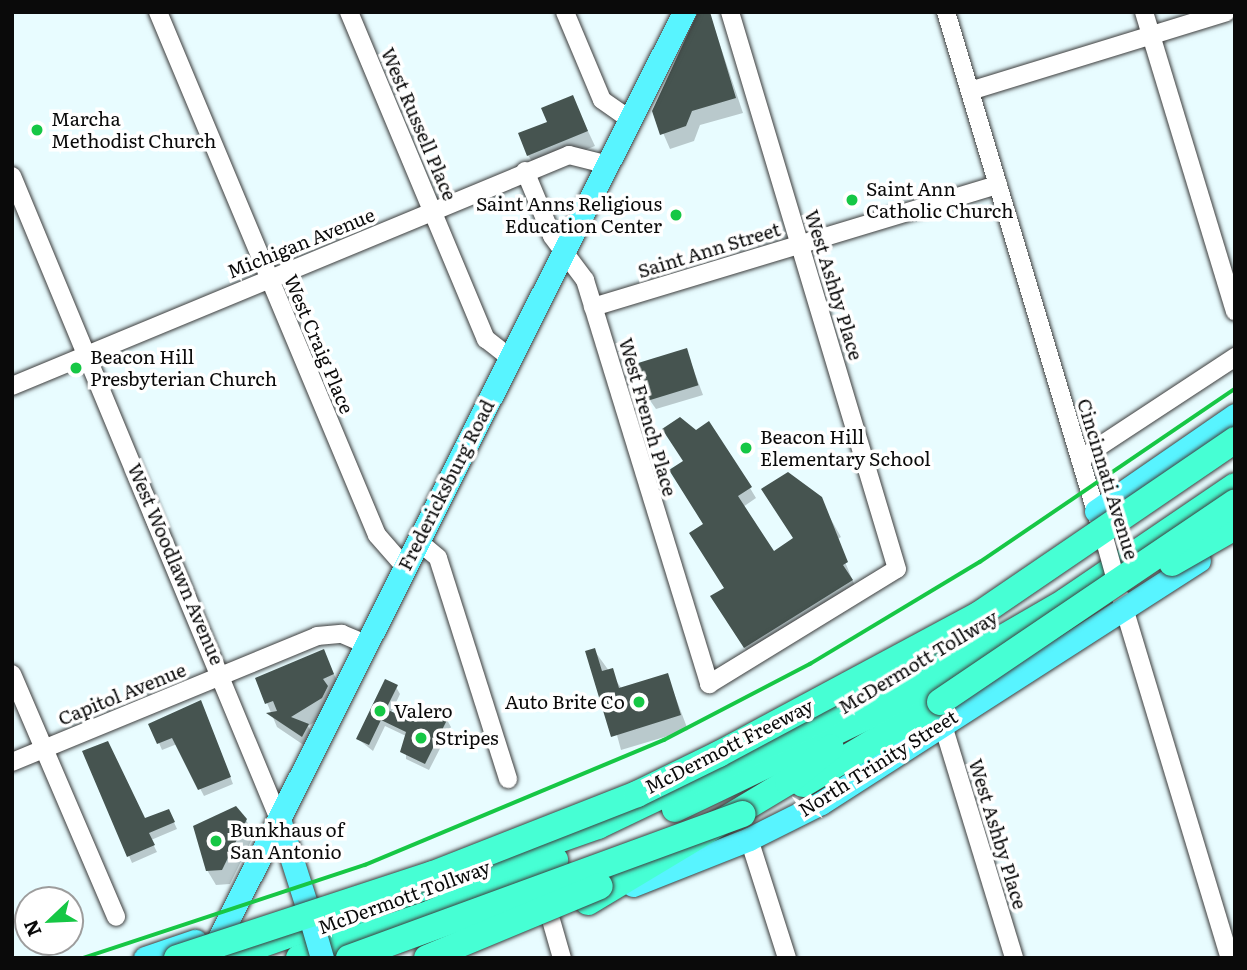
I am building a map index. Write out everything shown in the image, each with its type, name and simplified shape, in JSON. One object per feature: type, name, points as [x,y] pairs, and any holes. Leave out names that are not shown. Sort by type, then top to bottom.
[{"type":"highway","name":"McDermott Freeway","points":[[177,958],[433,874],[672,777],[980,614],[1235,440]]},
{"type":"highway","name":"McDermott Tollway","points":[[217,948],[598,826],[809,725],[1015,604],[1235,452]]},
{"type":"highway","name":"McDermott Tollway","points":[[299,958],[431,913],[738,782],[868,716],[1066,601],[1235,486]]},
{"type":"highway","points":[[941,712],[1235,502]]},
{"type":"highway","points":[[427,958],[746,827],[830,770],[941,712],[1235,527]]},
{"type":"highway","points":[[588,902],[788,782],[868,716]]},
{"type":"highway","points":[[307,909],[633,793],[809,725]]},
{"type":"highway","points":[[349,958],[746,827]]},
{"type":"main road","name":"Fredericksburg Road","points":[[217,948],[366,644],[684,12]]},
{"type":"main road","points":[[1099,521],[1235,415]]},
{"type":"main road","name":"North Trinity Street","points":[[941,712],[1124,607],[1235,538]]},
{"type":"main road","name":"West Woodlawn Avenue","points":[[279,819],[322,958]]},
{"type":"main road","points":[[459,958],[551,920],[746,827]]},
{"type":"main road","points":[[145,958],[217,948],[307,909]]},
{"type":"street","name":"West Craig Place","points":[[158,12],[377,535],[405,567]]},
{"type":"street","name":"West Russell Place","points":[[349,12],[485,339],[510,358]]},
{"type":"street","points":[[565,12],[602,100],[629,118]]},
{"type":"street","name":"West Ashby Place","points":[[709,684],[897,569],[730,12]]},
{"type":"street","name":"Cincinnati Avenue","points":[[946,12],[1230,958]]},
{"type":"street","points":[[1144,12],[1235,311]]},
{"type":"street","points":[[970,91],[1227,12]]},
{"type":"street","name":"Michigan Avenue","points":[[12,386],[525,171],[580,154],[606,164]]},
{"type":"street","name":"West French Place","points":[[525,171],[564,249],[579,267],[709,684]]},
{"type":"street","name":"West Woodlawn Avenue","points":[[12,176],[224,676],[279,819]]},
{"type":"street","name":"Saint Ann Street","points":[[593,307],[998,185]]},
{"type":"street","points":[[1080,459],[1235,357]]},
{"type":"street","points":[[418,541],[438,558],[508,779]]},
{"type":"street","name":"Capitol Avenue","points":[[12,762],[317,636],[342,634],[366,644]]},
{"type":"street","points":[[12,674],[116,917]]},
{"type":"street","name":"West Ashby Place","points":[[941,712],[1014,958]]},
{"type":"street","points":[[746,827],[787,958]]},
{"type":"street","points":[[551,920],[562,958]]},
{"type":"building","points":[[698,12],[710,12],[736,98],[692,111],[686,126],[660,135],[652,111]]},
{"type":"building","points":[[573,95],[588,131],[527,156],[518,133],[547,122],[541,108]]},
{"type":"building","points":[[687,348],[698,385],[649,400],[637,363]]},
{"type":"building","points":[[680,417],[696,430],[709,421],[752,487],[738,496],[774,551],[793,538],[761,489],[788,472],[822,497],[848,562],[843,565],[853,580],[744,648],[710,596],[724,588],[689,533],[703,524],[669,470],[683,461],[662,429]]},
{"type":"building","name":"Auto Brite Co","points":[[595,648],[602,671],[613,668],[619,688],[668,673],[681,715],[611,737],[585,651]]},
{"type":"building","points":[[324,649],[334,674],[323,679],[328,686],[322,698],[291,717],[309,724],[302,737],[266,713],[277,711],[273,701],[265,704],[255,678]]},
{"type":"building","points":[[385,679],[398,685],[386,709],[412,721],[423,706],[448,718],[425,764],[400,752],[406,732],[381,720],[369,745],[356,739]]},
{"type":"building","points":[[201,700],[231,777],[198,790],[172,738],[157,744],[148,724]]},
{"type":"building","points":[[108,741],[145,818],[169,809],[175,822],[149,833],[155,845],[127,857],[82,751]]},
{"type":"building","name":"Bunkhaus of San Antonio","points":[[236,806],[247,819],[222,870],[206,871],[193,826]]},
{"type":"railway","points":[[83,958],[365,865],[664,740],[810,664],[980,562],[1235,389]]},
{"type":"place","name":"Marcha Methodist Church","points":[[37,130]]},
{"type":"place","name":"Saint Ann Catholic Church","points":[[852,200]]},
{"type":"place","name":"Saint Anns Religious Education Center","points":[[676,215]]},
{"type":"place","name":"Beacon Hill Presbyterian Church","points":[[76,368]]},
{"type":"place","name":"Beacon Hill Elementary School","points":[[746,448]]},
{"type":"place","name":"Auto Brite Co","points":[[639,702]]},
{"type":"place","name":"Valero","points":[[380,711]]},
{"type":"place","name":"Stripes","points":[[421,738]]},
{"type":"place","name":"Bunkhaus of San Antonio","points":[[216,841]]}]
